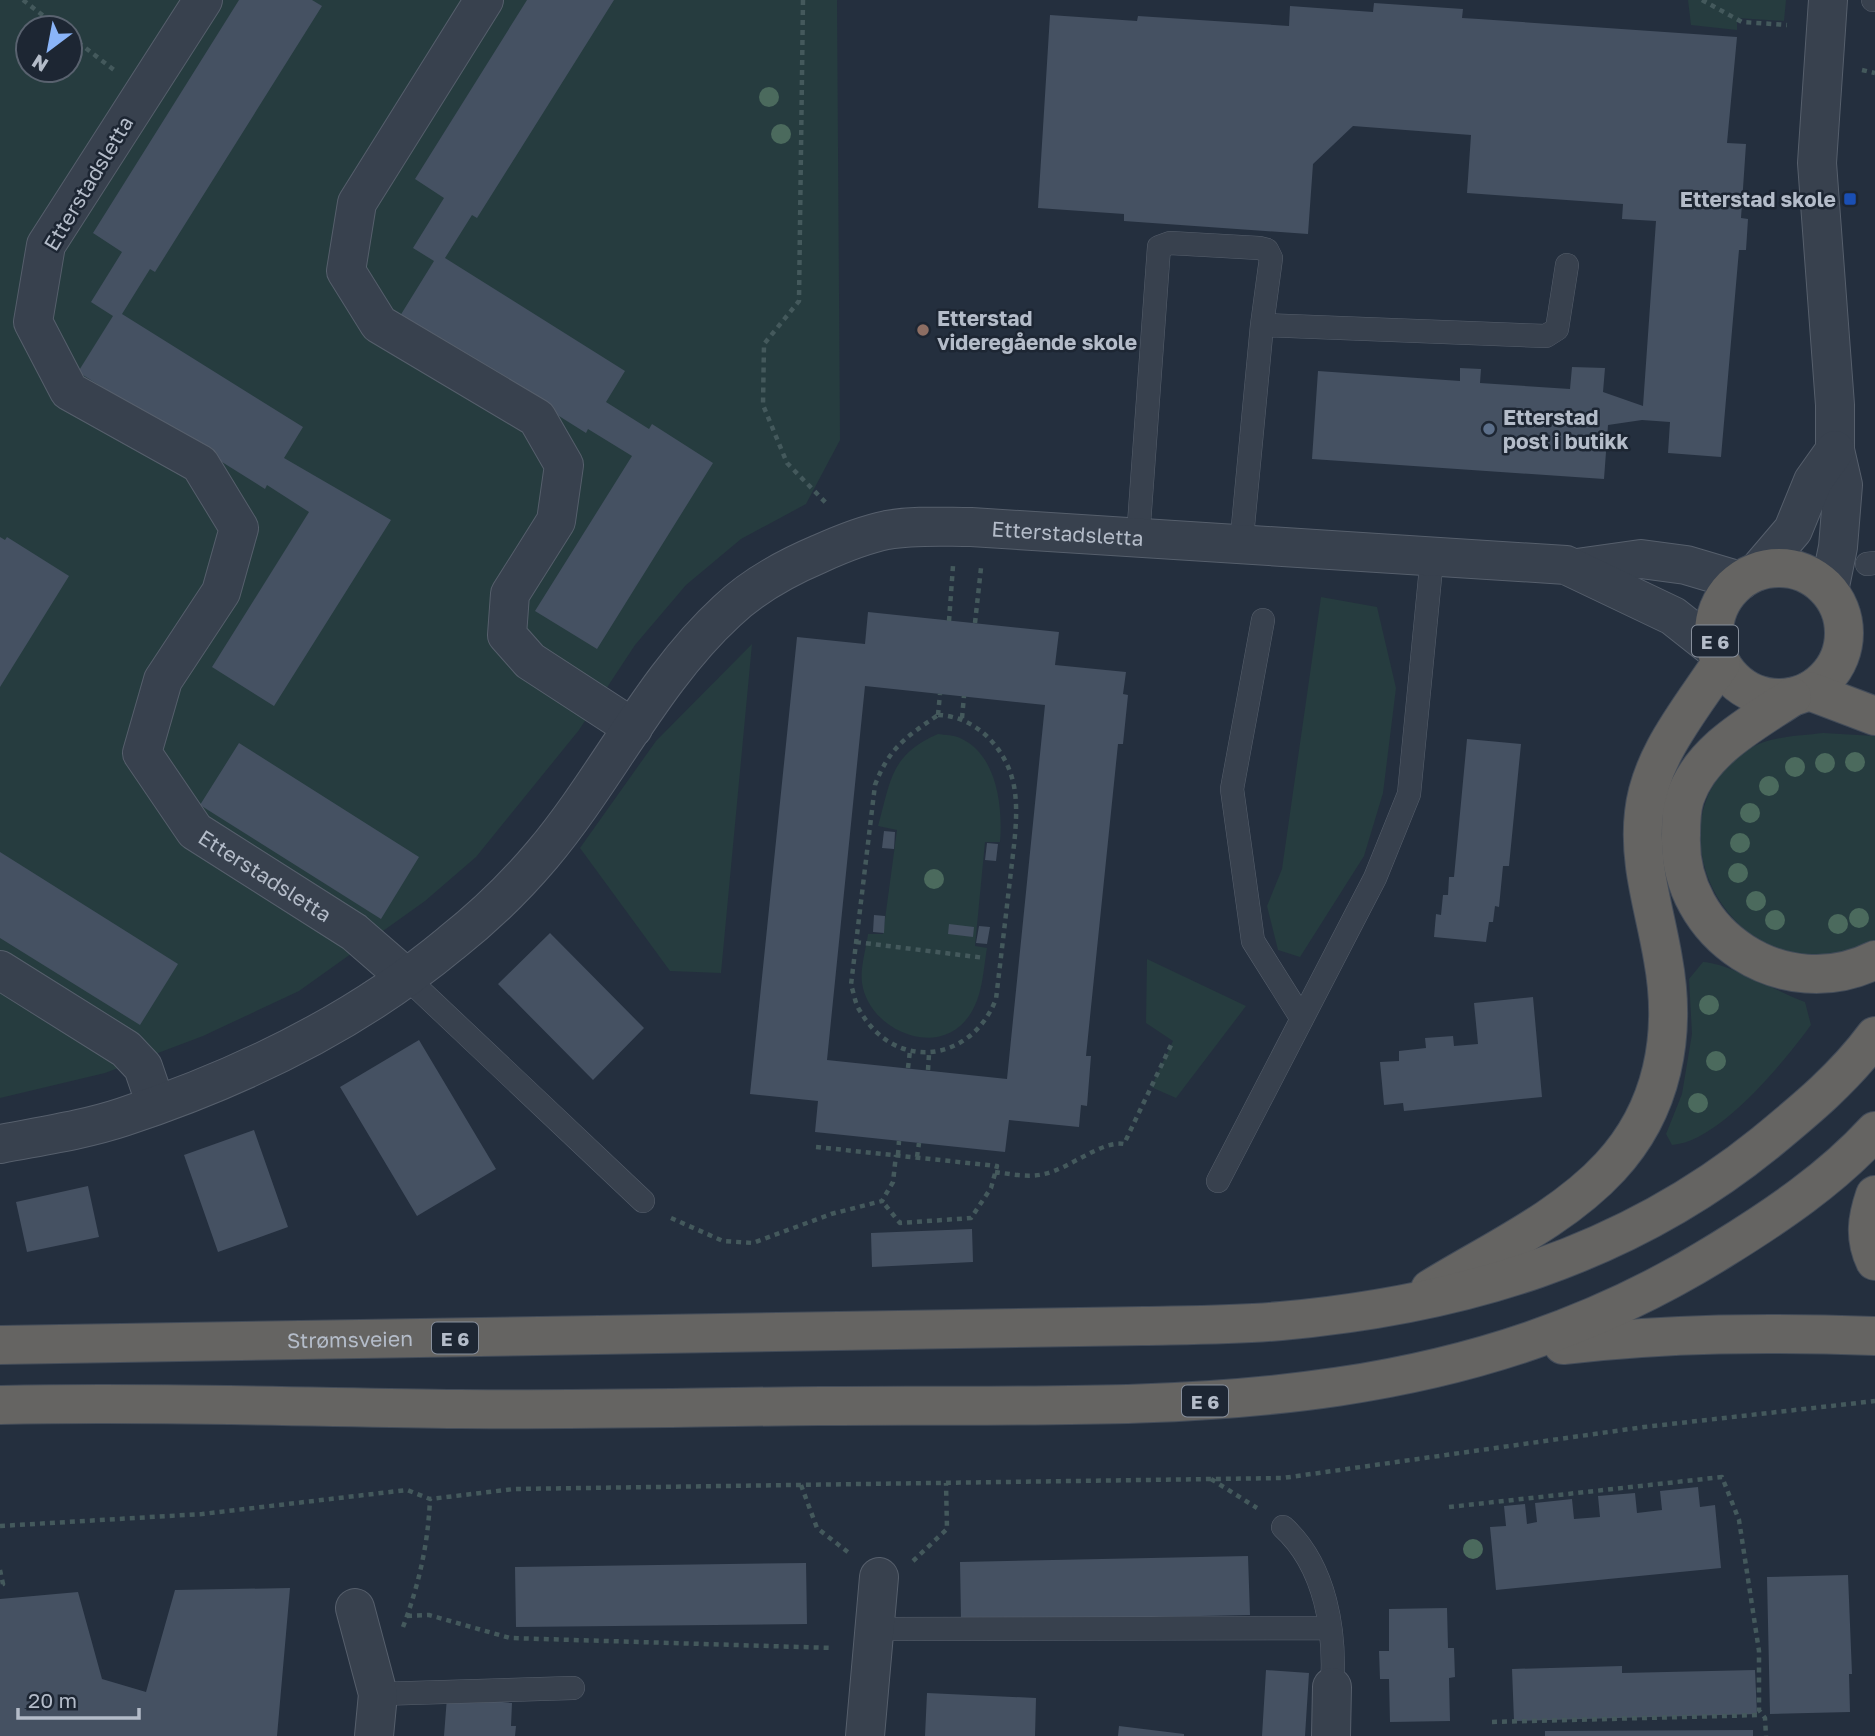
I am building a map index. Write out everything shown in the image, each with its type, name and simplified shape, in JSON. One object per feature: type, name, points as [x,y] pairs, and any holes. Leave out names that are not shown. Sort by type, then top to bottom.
[{"type":"highway","points":[[1749,576],[1779,568],[1798,570],[1815,578],[1875,642]]},
{"type":"highway","name":"E 6","points":[[1749,576],[1725,597],[1716,616],[1719,657],[1735,681],[1753,692],[1774,698],[1801,694],[1875,716]]},
{"type":"highway","points":[[1834,599],[1844,625],[1843,644],[1837,663],[1826,679],[1740,732],[1710,759],[1685,797],[1681,844],[1686,876],[1703,911],[1720,934],[1766,965],[1800,975],[1822,976],[1841,973],[1875,960]]},
{"type":"highway","points":[[1404,1305],[1585,1192],[1626,1149],[1648,1112],[1664,1065],[1669,1009],[1664,961],[1645,870],[1644,812],[1657,766],[1719,657]]},
{"type":"highway","name":"E 6","points":[[1404,1305],[1486,1287],[1573,1257],[1651,1218],[1725,1175],[1746,1158],[1841,1077],[1875,1036]]},
{"type":"highway","name":"E 6","points":[[0,1405],[98,1403],[464,1409],[1126,1406],[1293,1395],[1408,1376],[1498,1353],[1601,1316],[1683,1274],[1770,1220],[1852,1157],[1875,1132]]},
{"type":"highway","points":[[1875,1195],[1867,1236],[1875,1261]]},
{"type":"highway","name":"Strømsveien","points":[[0,1345],[910,1331],[1280,1321],[1404,1305]]},
{"type":"highway","name":"E 6","points":[[1498,1353],[1635,1337],[1736,1332],[1875,1336]]},
{"type":"highway","points":[[0,1431],[98,1403]]},
{"type":"street","name":"Etterstadsletta","points":[[203,0],[46,245],[33,322],[69,391],[200,464],[239,527],[221,592],[163,680],[142,753],[195,831],[354,932],[407,978]]},
{"type":"street","points":[[484,0],[357,203],[346,271],[379,324],[537,418],[564,465],[556,521],[510,594],[507,635],[530,661],[633,728]]},
{"type":"street","points":[[1829,0],[1817,163],[1835,405],[1835,450],[1843,485],[1834,599]]},
{"type":"street","points":[[1749,576],[1793,530],[1813,481],[1835,450]]},
{"type":"street","name":"Etterstadsletta","points":[[0,1144],[121,1118],[156,1105],[277,1055],[313,1037],[407,978],[498,902],[542,856],[683,661],[727,610],[771,578],[847,542],[886,530],[923,526],[1577,568],[1641,559],[1749,576]]},
{"type":"street","name":"Etterstadsletta","points":[[1577,568],[1673,616],[1719,657]]},
{"type":"street","points":[[0,970],[126,1049],[143,1067],[156,1105]]},
{"type":"street","points":[[864,1736],[879,1577]]},
{"type":"street","points":[[355,1608],[378,1694],[374,1736]]},
{"type":"street","points":[[1331,1736],[1332,1687]]},
{"type":"lane","points":[[1138,538],[1159,247],[1170,243],[1267,250],[1271,258],[1241,547]]},
{"type":"lane","points":[[1262,326],[1546,336],[1557,329],[1560,319],[1567,265]]},
{"type":"lane","points":[[1218,1181],[1374,878],[1409,794],[1432,557]]},
{"type":"lane","points":[[1263,620],[1232,789],[1253,941],[1302,1019]]},
{"type":"lane","points":[[407,978],[643,1201]]},
{"type":"lane","points":[[1283,1527],[1309,1560],[1325,1601],[1334,1659],[1332,1687]]},
{"type":"lane","points":[[873,1639],[1330,1628]]},
{"type":"lane","points":[[378,1694],[573,1688]]},
{"type":"path","points":[[23,0],[41,14]]},
{"type":"path","points":[[803,0],[799,301],[764,344],[763,405],[787,463],[828,505]]},
{"type":"path","points":[[1702,0],[1742,22],[1793,25]]},
{"type":"path","points":[[84,47],[142,92]]},
{"type":"path","points":[[949,621],[953,561]]},
{"type":"path","points":[[975,623],[982,562]]},
{"type":"path","points":[[938,715],[940,694]]},
{"type":"path","points":[[962,718],[964,696]]},
{"type":"path","points":[[938,715],[962,718],[992,742],[1006,763],[1014,786],[1014,837],[996,999],[991,1013],[972,1035],[956,1047],[929,1054],[910,1051],[874,1030],[859,1010],[851,985],[875,785],[882,767],[898,742],[938,715]]},
{"type":"path","points":[[856,942],[985,958]]},
{"type":"path","points":[[995,1172],[1043,1175],[1097,1152],[1109,1143],[1124,1144],[1173,1041]]},
{"type":"path","points":[[908,1068],[910,1051]]},
{"type":"path","points":[[928,1070],[929,1054]]},
{"type":"path","points":[[643,1201],[699,1232],[741,1243],[764,1240],[831,1214],[882,1201],[893,1182],[899,1141]]},
{"type":"path","points":[[917,1157],[919,1143]]},
{"type":"path","points":[[816,1147],[996,1166],[991,1188],[971,1218],[900,1223],[882,1201]]},
{"type":"path","points":[[0,1526],[202,1514],[407,1490],[430,1499],[514,1489],[1295,1477],[1644,1427],[1875,1401]]},
{"type":"path","points":[[1449,1507],[1722,1476],[1739,1520],[1759,1651],[1761,1715],[1765,1718],[1766,1736]]},
{"type":"path","points":[[1210,1478],[1283,1527]]},
{"type":"path","points":[[402,1629],[420,1581],[429,1531],[430,1499]]},
{"type":"path","points":[[0,1570],[3,1584],[0,1585]]},
{"type":"path","points":[[407,1616],[429,1615],[510,1638],[873,1639]]},
{"type":"path","points":[[1492,1722],[1761,1715]]},
{"type":"green space","points":[[0,0],[837,0],[840,440],[806,504],[741,539],[686,585],[635,645],[579,730],[476,857],[425,901],[299,991],[203,1036],[105,1073],[0,1098]]},
{"type":"green space","points":[[1688,0],[1786,0],[1784,21],[1737,18],[1737,30],[1691,25]]},
{"type":"green space","points":[[1321,597],[1377,607],[1396,688],[1383,793],[1364,856],[1300,957],[1278,950],[1267,906],[1282,869]]},
{"type":"green space","points":[[752,644],[721,973],[670,971],[580,848],[656,741]]},
{"type":"green space","points":[[1823,733],[1875,736],[1875,940],[1826,955],[1782,950],[1746,930],[1719,899],[1703,861],[1701,821],[1715,783],[1746,751],[1764,742]]},
{"type":"green space","points":[[938,734],[960,738],[982,756],[995,783],[1001,828],[1000,842],[985,842],[975,946],[987,948],[977,1000],[969,1016],[956,1029],[941,1036],[924,1038],[907,1034],[877,1015],[867,1000],[862,971],[868,934],[883,934],[897,830],[878,826],[890,782],[901,760],[910,751]]},
{"type":"green space","points":[[1147,959],[1246,1006],[1176,1098],[1151,1087],[1173,1041],[1146,1023]]},
{"type":"green space","points":[[1703,962],[1739,972],[1805,1002],[1811,1025],[1768,1078],[1730,1115],[1710,1130],[1672,1145],[1666,1134],[1682,1094],[1692,1034],[1689,979]]},
{"type":"building","points":[[239,0],[312,0],[322,6],[155,272],[150,269],[122,314],[303,427],[284,458],[391,520],[274,706],[212,667],[309,512],[267,485],[265,489],[78,372],[113,316],[91,302],[122,252],[93,233]]},
{"type":"building","points":[[527,0],[614,0],[477,218],[472,215],[445,258],[625,371],[606,402],[649,429],[652,424],[713,463],[597,649],[535,611],[632,456],[588,429],[586,433],[400,316],[434,261],[413,248],[444,198],[415,179]]},
{"type":"building","points":[[1374,3],[1463,9],[1462,18],[1737,37],[1727,143],[1746,144],[1741,218],[1748,219],[1746,250],[1739,250],[1721,457],[1668,453],[1670,422],[1642,420],[1608,425],[1604,479],[1312,459],[1318,371],[1460,381],[1460,368],[1481,369],[1480,383],[1570,389],[1572,367],[1605,368],[1603,392],[1643,406],[1656,221],[1622,219],[1623,204],[1467,193],[1471,135],[1353,126],[1313,164],[1308,234],[1124,221],[1124,214],[1038,208],[1050,15],[1137,21],[1138,16],[1289,26],[1290,6],[1373,12]]},
{"type":"building","points":[[0,537],[5,540],[7,537],[69,576],[0,687]]},
{"type":"building","points":[[868,612],[1059,632],[1055,665],[1126,672],[1123,694],[1128,695],[1123,744],[1118,744],[1086,1056],[1091,1056],[1087,1106],[1081,1105],[1079,1127],[1009,1120],[1005,1152],[815,1132],[818,1101],[750,1094],[797,637],[865,644]],"holes":[[[865,686],[1045,705],[1007,1079],[827,1060]]]},
{"type":"building","points":[[1467,739],[1521,744],[1509,866],[1503,866],[1499,907],[1495,906],[1493,922],[1489,922],[1486,942],[1434,937],[1436,914],[1441,915],[1443,895],[1448,895],[1449,877],[1454,877]]},
{"type":"building","points":[[239,743],[419,857],[381,919],[200,805]]},
{"type":"building","points":[[884,831],[895,832],[894,849],[882,848]]},
{"type":"building","points":[[987,843],[998,844],[996,861],[985,860]]},
{"type":"building","points":[[0,852],[178,964],[140,1025],[0,938]]},
{"type":"building","points":[[874,915],[885,916],[884,933],[873,932]]},
{"type":"building","points":[[949,924],[974,927],[973,937],[948,934]]},
{"type":"building","points":[[979,926],[990,927],[987,944],[976,943]]},
{"type":"building","points":[[550,933],[644,1028],[593,1080],[498,984]]},
{"type":"building","points":[[1533,997],[1542,1097],[1404,1111],[1403,1103],[1384,1105],[1380,1062],[1399,1061],[1399,1051],[1426,1048],[1425,1038],[1453,1036],[1454,1046],[1478,1044],[1474,1003]]},
{"type":"building","points":[[419,1040],[496,1169],[417,1216],[340,1087]]},
{"type":"building","points":[[254,1130],[288,1227],[218,1252],[184,1155]]},
{"type":"building","points":[[88,1186],[99,1237],[27,1252],[16,1202]]},
{"type":"building","points":[[972,1229],[973,1262],[872,1267],[871,1233]]},
{"type":"building","points":[[1698,1487],[1700,1507],[1715,1505],[1721,1568],[1496,1590],[1490,1527],[1506,1526],[1504,1506],[1525,1504],[1527,1524],[1537,1522],[1535,1503],[1572,1499],[1574,1519],[1600,1517],[1598,1496],[1635,1493],[1637,1513],[1662,1510],[1660,1491]]},
{"type":"building","points":[[1248,1556],[1250,1615],[961,1621],[960,1562]]},
{"type":"building","points":[[806,1563],[807,1624],[516,1627],[515,1567]]},
{"type":"building","points":[[1848,1575],[1852,1674],[1849,1674],[1850,1712],[1770,1714],[1767,1577]]},
{"type":"building","points":[[290,1588],[277,1736],[0,1736],[0,1599],[78,1592],[102,1679],[146,1692],[175,1590]]},
{"type":"building","points":[[1447,1608],[1448,1648],[1454,1648],[1455,1677],[1449,1678],[1450,1721],[1390,1722],[1389,1679],[1380,1679],[1379,1651],[1389,1651],[1389,1609]]},
{"type":"building","points":[[1622,1666],[1622,1673],[1755,1670],[1757,1714],[1514,1721],[1512,1669]]},
{"type":"building","points":[[1266,1670],[1309,1673],[1305,1736],[1262,1736]]},
{"type":"building","points":[[927,1693],[1036,1698],[1035,1736],[925,1736]]},
{"type":"building","points":[[447,1697],[512,1703],[511,1726],[516,1726],[515,1736],[444,1736]]},
{"type":"building","points":[[1119,1726],[1184,1734],[1184,1736],[1118,1736]]},
{"type":"building","points":[[1753,1730],[1753,1736],[1545,1736],[1545,1731]]},
{"type":"place","name":"Etterstad skole","points":[[1850,199]]},
{"type":"place","name":"Etterstad videregående skole","points":[[923,330]]},
{"type":"place","name":"Etterstad post i butikk","points":[[1489,429]]}]
